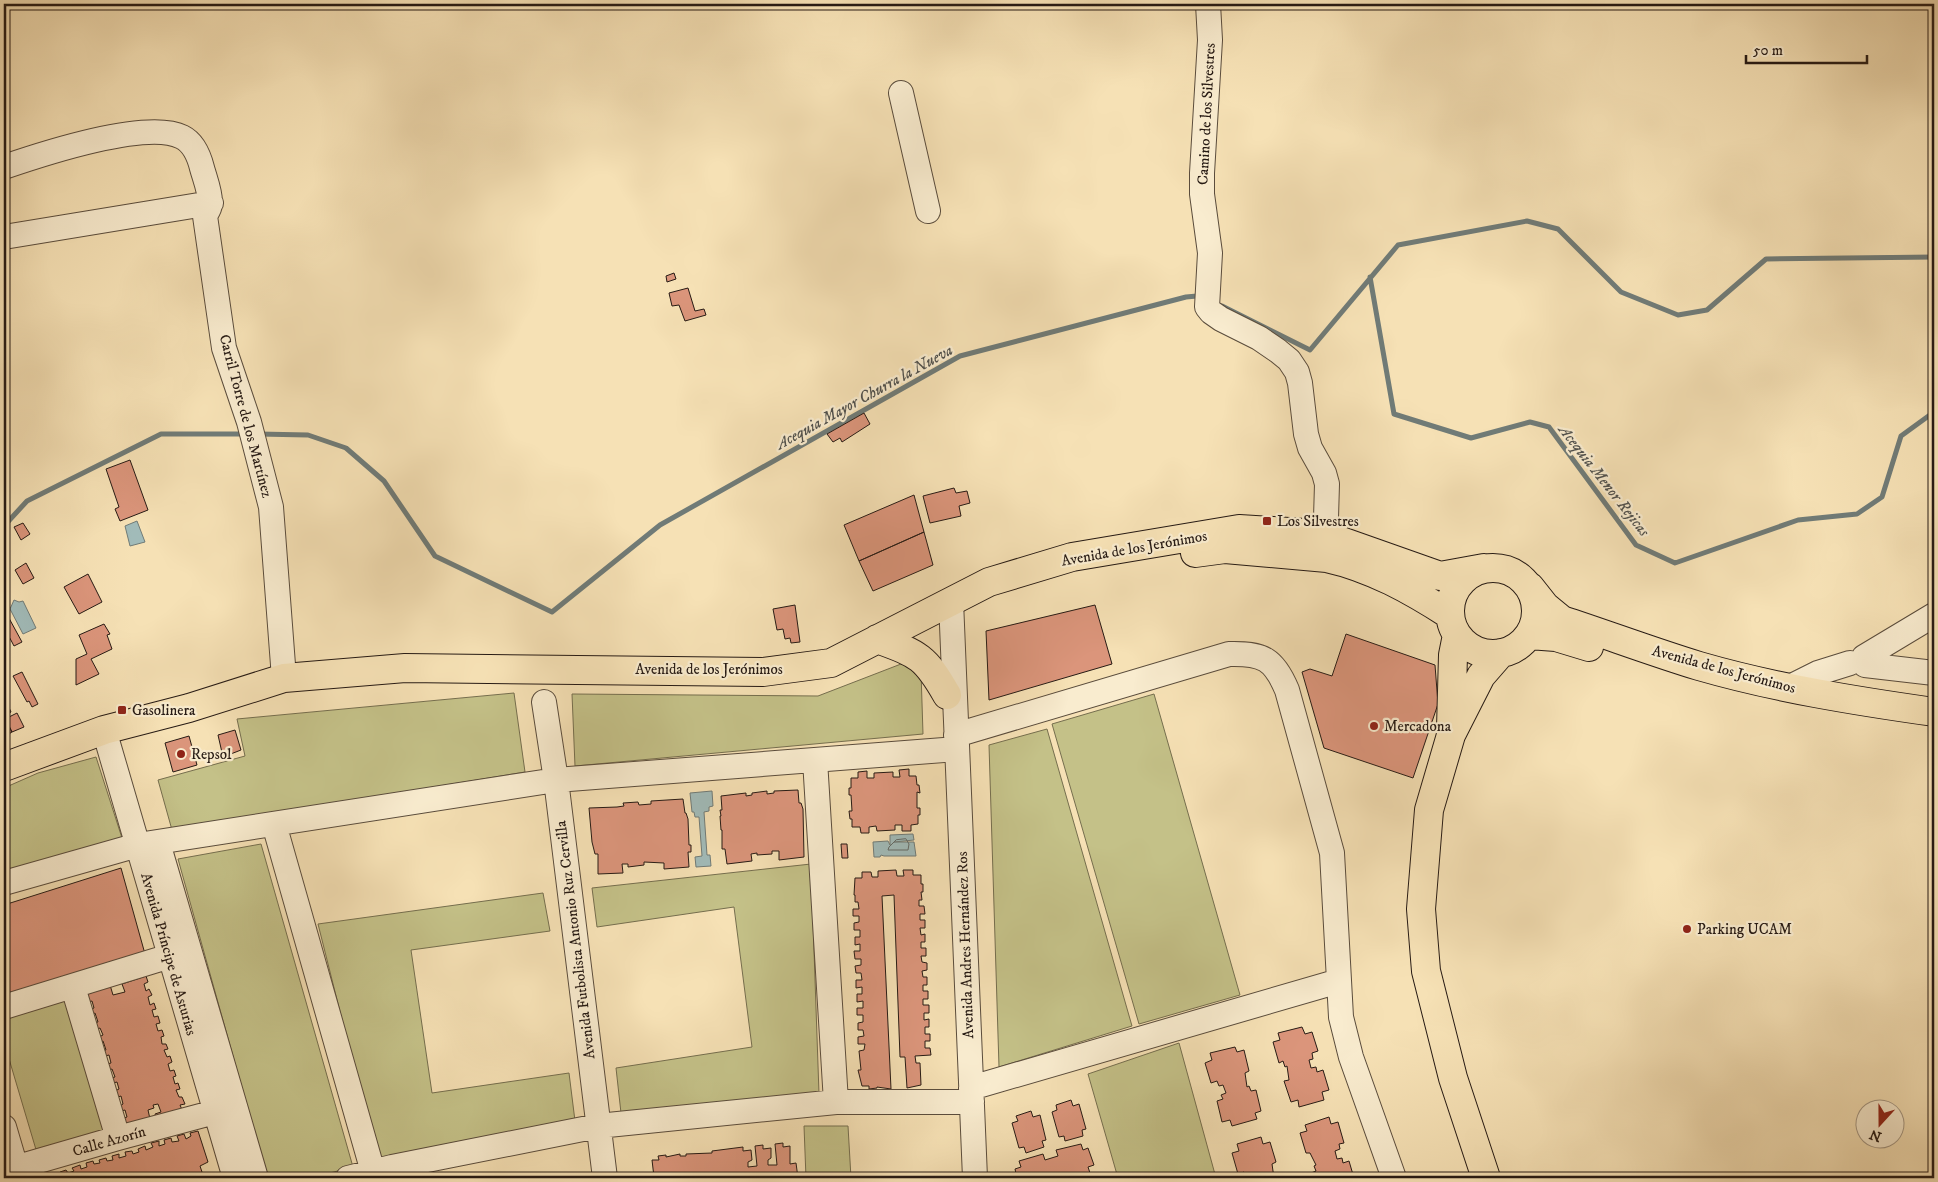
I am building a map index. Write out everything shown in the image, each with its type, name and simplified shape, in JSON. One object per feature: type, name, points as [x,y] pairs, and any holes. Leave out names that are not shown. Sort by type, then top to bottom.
[{"type":"main road","points":[[1324,546],[1440,576],[1484,568],[1510,571],[1521,578],[1530,588],[1535,599],[1537,612],[1535,624],[1522,644],[1512,650],[1501,654],[1488,654],[1476,651],[1465,644],[1453,625],[1423,598],[1324,546]]},
{"type":"main road","name":"Avenida de los Jerónimos","points":[[4,767],[104,730],[189,708],[284,678],[405,668],[763,672],[831,664],[989,582],[1225,550],[1324,546]]},
{"type":"main road","points":[[1451,735],[1453,625],[1450,602],[1458,585],[1472,572],[1484,568]]},
{"type":"main road","name":"Avenida de los Jerónimos","points":[[1530,588],[1545,606],[1562,620],[1700,666],[1790,687],[1884,705],[1934,712]]},
{"type":"main road","name":"Avenida de los Jerónimos","points":[[1529,635],[1556,637],[1757,696],[1834,711],[1934,726]]},
{"type":"main road","points":[[877,639],[908,651],[924,660],[933,670],[954,723]]},
{"type":"main road","points":[[1486,1178],[1453,1078],[1426,971],[1420,909],[1429,810],[1451,735],[1475,687],[1501,654]]},
{"type":"street","name":"Camino de los Silvestres","points":[[1208,4],[1210,40],[1202,173],[1202,194],[1210,253],[1206,298],[1211,312],[1278,350],[1289,360],[1296,372],[1300,383],[1306,434],[1310,448],[1324,473],[1327,484],[1324,546]]},
{"type":"street","points":[[902,94],[928,210]]},
{"type":"street","name":"Carril Torre de los Martínez","points":[[4,167],[74,145],[128,134],[170,133],[182,137],[197,152],[211,203],[205,216],[224,348],[251,430],[271,507],[284,678]]},
{"type":"street","points":[[4,237],[211,203]]},
{"type":"street","name":"Avenida Andres Hernández Ros","points":[[942,606],[954,723],[975,1178]]},
{"type":"street","points":[[1790,687],[1818,673],[1860,662],[1934,615]]},
{"type":"street","points":[[4,883],[148,844],[556,780],[815,760],[1229,654],[1251,653],[1268,661],[1280,674],[1287,690],[1332,853],[1341,1017],[1351,1057],[1394,1178]]},
{"type":"street","points":[[1860,662],[1934,673]]},
{"type":"street","name":"Avenida Futbolista Antonio Ruz Cervilla","points":[[544,702],[556,780],[605,1178]]},
{"type":"street","name":"Avenida Príncipe de Asturias","points":[[104,730],[148,844],[256,1178]]},
{"type":"street","points":[[815,760],[836,1102]]},
{"type":"street","points":[[274,824],[373,1172]]},
{"type":"street","name":"Avenida Príncipe de Asturias","points":[[148,844],[170,956],[234,1178]]},
{"type":"street","points":[[4,1007],[170,956]]},
{"type":"street","points":[[348,1178],[598,1126],[836,1102],[971,1095],[1339,981]]},
{"type":"street","points":[[72,987],[118,1138]]},
{"type":"street","name":"Calle Azorín","points":[[13,1172],[118,1138],[215,1112]]},
{"type":"street","points":[[4,1127],[13,1172]]},
{"type":"shaded area","points":[[901,664],[921,672],[923,734],[575,766],[572,694],[818,696]]},
{"type":"shaded area","points":[[514,693],[525,772],[172,830],[158,780],[245,756],[237,719]]},
{"type":"shaded area","points":[[1154,694],[1240,995],[1139,1024],[1052,724]]},
{"type":"shaded area","points":[[1047,729],[1132,1026],[999,1067],[989,745]]},
{"type":"shaded area","points":[[96,757],[122,838],[4,873],[4,788],[38,773]]},
{"type":"shaded area","points":[[261,844],[353,1167],[311,1178],[267,1178],[178,859]]},
{"type":"shaded area","points":[[811,864],[819,1094],[621,1113],[616,1068],[752,1047],[734,907],[597,927],[592,888]]},
{"type":"shaded area","points":[[543,893],[550,931],[411,950],[432,1093],[569,1073],[575,1121],[378,1163],[318,924]]},
{"type":"shaded area","points":[[69,992],[110,1132],[37,1153],[4,1042],[4,1011]]},
{"type":"shaded area","points":[[1179,1043],[1216,1178],[1118,1178],[1088,1074]]},
{"type":"shaded area","points":[[804,1126],[848,1126],[851,1178],[806,1178]]},
{"type":"water","points":[[137,521],[145,542],[130,546],[125,526]]},
{"type":"water","points":[[14,600],[23,601],[36,628],[23,634],[10,609]]},
{"type":"water","points":[[712,791],[713,806],[709,807],[709,811],[704,812],[707,855],[710,855],[711,866],[696,867],[695,857],[702,856],[699,817],[695,817],[694,812],[692,812],[690,793]]},
{"type":"water","points":[[913,834],[914,840],[894,842],[914,842],[916,856],[881,855],[880,857],[874,857],[873,842],[888,841],[890,845],[890,835]]},
{"type":"building","points":[[674,273],[676,279],[667,282],[666,276]]},
{"type":"building","points":[[688,288],[695,311],[704,309],[706,315],[685,321],[679,305],[672,306],[669,293]]},
{"type":"building","points":[[864,413],[870,424],[842,442],[840,438],[833,442],[827,434]]},
{"type":"building","points":[[130,460],[148,510],[120,521],[115,509],[119,507],[106,469]]},
{"type":"building","points":[[954,488],[956,493],[967,491],[970,503],[959,506],[961,516],[930,523],[923,496]]},
{"type":"building","points":[[914,495],[924,532],[859,561],[844,525]]},
{"type":"building","points":[[23,523],[30,534],[21,540],[14,527]]},
{"type":"building","points":[[924,532],[933,565],[873,591],[859,561]]},
{"type":"building","points":[[26,563],[34,578],[23,584],[15,570]]},
{"type":"building","points":[[88,574],[102,602],[79,614],[64,587]]},
{"type":"building","points":[[795,605],[800,642],[791,643],[790,638],[785,639],[783,629],[777,630],[773,609]]},
{"type":"building","points":[[1095,605],[1112,664],[989,700],[986,631]]},
{"type":"building","points":[[4,609],[22,642],[14,646],[4,627]]},
{"type":"building","points":[[104,624],[110,634],[107,635],[112,649],[91,659],[99,674],[76,685],[76,659],[87,654],[79,635]]},
{"type":"building","name":"Mercadona","points":[[1346,634],[1435,665],[1438,704],[1413,778],[1324,748],[1302,672],[1310,669],[1332,676]]},
{"type":"building","points":[[22,672],[38,704],[32,707],[29,701],[27,702],[13,676]]},
{"type":"building","points":[[4,697],[11,712],[4,716]]},
{"type":"building","points":[[17,713],[24,727],[12,732],[5,719]]},
{"type":"building","points":[[4,716],[12,732],[4,737]]},
{"type":"building","points":[[235,730],[241,750],[223,757],[218,735]]},
{"type":"building","name":"Repsol","points":[[189,736],[197,765],[173,772],[165,743]]},
{"type":"building","points":[[909,769],[909,776],[916,776],[917,785],[919,785],[920,793],[917,792],[917,808],[920,808],[918,824],[911,825],[911,831],[902,831],[902,825],[895,825],[895,830],[877,831],[876,826],[869,827],[869,833],[861,833],[860,827],[852,827],[849,811],[852,811],[851,795],[849,795],[851,778],[858,778],[858,772],[867,771],[867,778],[874,778],[874,773],[893,772],[893,777],[900,777],[899,770]]},
{"type":"building","points":[[798,790],[799,803],[801,803],[803,809],[804,857],[779,860],[779,851],[772,851],[772,854],[751,854],[752,861],[727,864],[725,849],[722,849],[721,796],[746,793],[746,796],[752,795],[752,793],[767,791],[767,794],[774,793],[774,791]]},
{"type":"building","points":[[683,799],[688,819],[689,845],[691,845],[691,852],[688,852],[689,867],[664,869],[664,863],[644,862],[644,865],[628,867],[628,864],[622,864],[623,873],[598,874],[598,854],[595,854],[592,842],[589,808],[617,807],[624,806],[623,803],[638,802],[639,805],[651,804],[651,801]]},
{"type":"building","points":[[841,844],[847,844],[848,858],[842,858]]},
{"type":"building","points":[[121,868],[145,954],[4,997],[4,905]]},
{"type":"building","points":[[896,870],[897,876],[904,876],[903,870],[913,870],[913,875],[921,875],[921,884],[923,884],[922,900],[919,900],[919,906],[924,906],[925,914],[920,914],[920,920],[925,920],[925,928],[920,928],[921,935],[925,934],[925,942],[921,942],[921,948],[926,948],[926,956],[921,956],[922,962],[927,963],[927,970],[922,971],[923,977],[927,977],[927,985],[923,985],[923,991],[928,991],[928,999],[923,999],[923,1005],[929,1005],[929,1013],[924,1013],[924,1020],[929,1019],[929,1027],[925,1027],[925,1034],[930,1034],[930,1041],[925,1041],[925,1048],[930,1048],[931,1055],[915,1056],[916,1063],[920,1063],[921,1085],[907,1088],[905,1057],[900,1057],[894,895],[882,896],[891,1089],[877,1087],[869,1089],[869,1086],[862,1086],[858,1070],[861,1070],[859,1051],[864,1050],[865,1044],[858,1044],[858,1037],[864,1036],[863,1030],[858,1030],[858,1023],[863,1022],[863,1015],[857,1015],[857,1008],[863,1008],[863,1001],[857,1002],[857,994],[862,994],[862,987],[856,988],[856,980],[862,980],[861,973],[856,973],[855,966],[861,965],[861,959],[855,959],[854,951],[860,951],[860,944],[855,945],[855,937],[860,937],[860,930],[854,930],[854,923],[859,922],[859,916],[853,916],[853,909],[859,909],[854,895],[855,878],[862,878],[862,872],[871,872],[872,877],[878,877],[878,871]]},
{"type":"building","points":[[146,976],[148,982],[144,984],[146,991],[149,989],[152,995],[148,997],[150,1005],[154,1003],[156,1009],[152,1010],[154,1017],[158,1016],[160,1023],[156,1024],[158,1031],[162,1030],[164,1036],[161,1037],[162,1044],[166,1044],[168,1049],[164,1050],[167,1057],[170,1056],[172,1062],[168,1064],[170,1071],[174,1070],[176,1076],[173,1077],[175,1084],[178,1083],[180,1089],[176,1090],[185,1104],[180,1105],[183,1112],[157,1120],[155,1114],[161,1112],[158,1104],[153,1105],[154,1108],[148,1110],[150,1119],[126,1126],[124,1118],[127,1117],[125,1110],[121,1111],[120,1106],[123,1104],[121,1096],[118,1097],[115,1091],[119,1089],[117,1082],[113,1083],[111,1078],[115,1077],[112,1069],[109,1070],[107,1064],[111,1063],[109,1055],[105,1056],[103,1051],[106,1050],[103,1041],[101,1042],[99,1037],[103,1035],[100,1028],[97,1029],[94,1023],[98,1022],[95,1013],[93,1014],[91,1009],[94,1008],[92,1001],[88,1002],[86,995],[110,985],[113,995],[125,992],[122,984]]},
{"type":"building","points":[[1302,1027],[1305,1034],[1312,1032],[1318,1051],[1312,1053],[1313,1059],[1309,1060],[1311,1068],[1316,1067],[1317,1072],[1323,1070],[1329,1090],[1322,1092],[1324,1100],[1299,1107],[1298,1100],[1291,1102],[1284,1081],[1289,1080],[1287,1066],[1285,1067],[1283,1061],[1279,1063],[1273,1042],[1280,1040],[1278,1033]]},
{"type":"building","points":[[1235,1047],[1237,1052],[1244,1050],[1249,1071],[1245,1073],[1247,1087],[1249,1086],[1251,1091],[1256,1090],[1261,1111],[1255,1113],[1257,1119],[1232,1126],[1230,1120],[1222,1122],[1217,1101],[1223,1099],[1221,1095],[1226,1093],[1223,1085],[1219,1086],[1217,1081],[1211,1083],[1205,1063],[1212,1060],[1210,1053]]},
{"type":"building","points":[[1071,1100],[1073,1106],[1079,1104],[1086,1129],[1082,1130],[1083,1136],[1065,1141],[1064,1136],[1059,1137],[1052,1112],[1057,1110],[1056,1105]]},
{"type":"building","points":[[1031,1111],[1033,1117],[1040,1115],[1046,1140],[1042,1141],[1044,1147],[1026,1153],[1024,1147],[1019,1148],[1012,1123],[1018,1121],[1016,1116]]},
{"type":"building","points":[[1329,1117],[1331,1124],[1338,1122],[1344,1143],[1339,1144],[1340,1149],[1335,1151],[1337,1159],[1342,1158],[1343,1163],[1349,1161],[1354,1178],[1313,1178],[1311,1173],[1316,1171],[1314,1166],[1316,1165],[1310,1153],[1306,1153],[1300,1133],[1307,1131],[1305,1125]]},
{"type":"building","points":[[198,1131],[208,1162],[200,1166],[204,1178],[48,1178],[47,1175],[53,1173],[54,1177],[66,1170],[68,1173],[74,1171],[72,1168],[80,1165],[81,1169],[87,1167],[86,1163],[93,1161],[94,1164],[100,1163],[99,1160],[106,1158],[107,1161],[113,1160],[112,1156],[119,1154],[119,1158],[126,1156],[125,1152],[132,1151],[133,1154],[139,1152],[138,1149],[145,1146],[146,1150],[153,1147],[151,1143],[159,1141],[159,1146],[165,1144],[164,1140],[171,1138],[172,1142],[179,1141],[177,1136],[184,1134],[186,1139],[191,1136],[190,1133]]},
{"type":"building","points":[[1261,1137],[1263,1144],[1270,1142],[1276,1162],[1272,1164],[1274,1178],[1250,1178],[1250,1176],[1245,1178],[1244,1172],[1238,1174],[1232,1153],[1239,1151],[1237,1144]]},
{"type":"building","points":[[783,1143],[783,1147],[790,1146],[790,1164],[796,1163],[798,1178],[648,1178],[654,1177],[652,1160],[659,1160],[658,1156],[666,1155],[666,1157],[680,1154],[680,1156],[686,1156],[686,1154],[712,1153],[712,1151],[743,1147],[743,1151],[751,1150],[752,1160],[748,1162],[748,1167],[757,1166],[755,1146],[763,1145],[763,1149],[771,1148],[771,1158],[768,1160],[768,1165],[777,1165],[775,1144]]},
{"type":"building","points":[[1081,1144],[1083,1150],[1088,1148],[1094,1165],[1088,1167],[1090,1173],[1072,1178],[1064,1178],[1063,1175],[1051,1178],[1017,1178],[1015,1169],[1021,1167],[1019,1161],[1043,1154],[1045,1160],[1058,1156],[1056,1150]]},
{"type":"waterway","name":"Acequia Mayor Churra la Nueva","points":[[1222,306],[1310,350],[1398,245],[1527,221],[1558,229],[1621,292],[1678,315],[1707,310],[1766,259],[1934,257]]},
{"type":"waterway","name":"Acequia Menor Rejicas","points":[[1370,277],[1394,414],[1471,438],[1530,422],[1549,427],[1636,545],[1675,563],[1798,520],[1857,514],[1882,497],[1901,436],[1934,412]]},
{"type":"waterway","name":"Acequia Mayor Churra la Nueva","points":[[258,434],[308,435],[346,448],[384,481],[435,556],[552,612],[660,525],[960,356],[1186,297],[1200,297]]},
{"type":"waterway","name":"Acequia Mayor Churra la Nueva","points":[[4,526],[27,501],[161,434],[245,434]]},
{"type":"place","name":"Los Silvestres","points":[[1267,521]]},
{"type":"place","name":"Gasolinera","points":[[122,710]]},
{"type":"place","name":"Mercadona","points":[[1374,726]]},
{"type":"place","name":"Repsol","points":[[181,754]]},
{"type":"place","name":"Parking UCAM","points":[[1687,929]]}]
